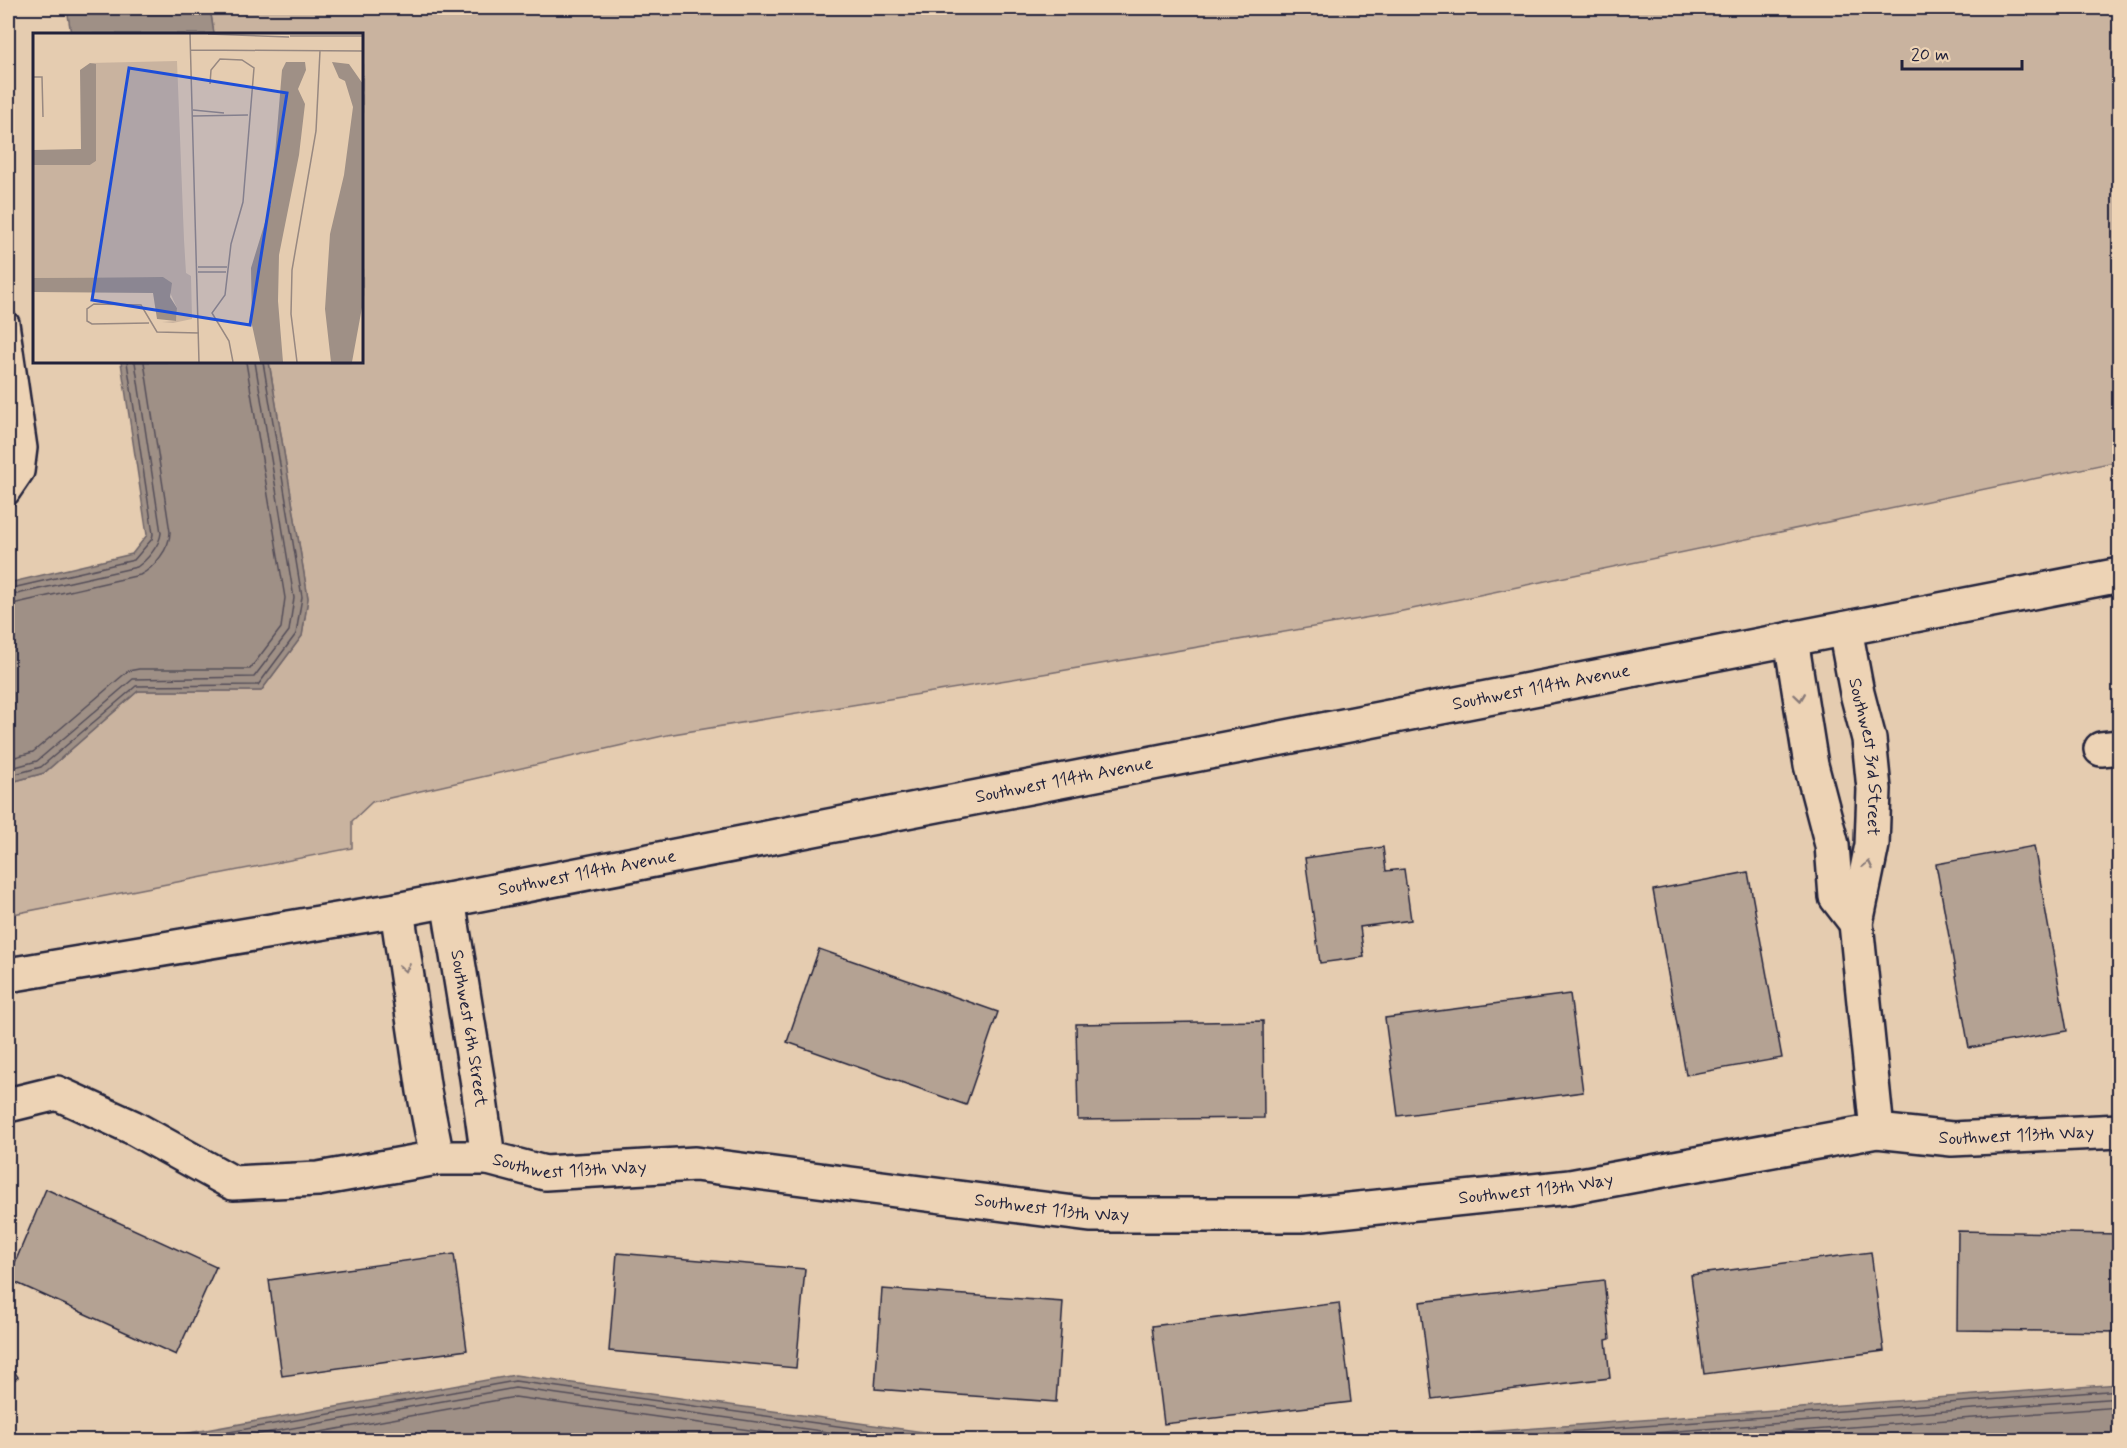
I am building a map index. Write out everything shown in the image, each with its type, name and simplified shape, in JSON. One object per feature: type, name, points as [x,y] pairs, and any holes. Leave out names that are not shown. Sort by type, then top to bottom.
[{"type":"street","name":"Southwest 114th Avenue","points":[[8,975],[397,910],[2120,575]]},
{"type":"street","name":"Southwest 3rd Street","points":[[1845,629],[1855,686],[1869,739],[1874,789],[1872,845],[1856,922],[1877,1131]]},
{"type":"street","points":[[1791,639],[1810,765],[1832,844],[1836,897],[1856,922]]},
{"type":"street","name":"Southwest 6th Street","points":[[448,900],[488,1158]]},
{"type":"street","points":[[397,910],[421,1072],[437,1158]]},
{"type":"street","name":"Southwest 113th Way","points":[[8,1105],[57,1093],[132,1126],[233,1183],[318,1179],[437,1158],[488,1158],[545,1173],[694,1164],[1090,1215],[1301,1215],[1570,1187],[1877,1131],[1952,1139],[2120,1131]]},
{"type":"lane","points":[[8,323],[26,448],[23,472],[8,495]]},
{"type":"shaded area","points":[[210,8],[2119,8],[2119,461],[1393,613],[1049,673],[667,735],[372,802],[352,821],[352,848],[8,915],[8,783],[44,773],[138,691],[261,691],[302,636],[308,598],[269,363],[363,363],[363,33],[214,33]]},
{"type":"water","points":[[67,8],[210,8],[214,33],[71,33]]},
{"type":"water","points":[[121,363],[269,363],[308,598],[302,636],[261,691],[138,691],[44,773],[8,783],[8,583],[132,554],[147,535]]},
{"type":"water","points":[[515,1375],[981,1440],[150,1440]]},
{"type":"water","points":[[2119,1384],[2119,1440],[1378,1440]]},
{"type":"building","points":[[2034,846],[2067,1031],[1969,1048],[1936,864]]},
{"type":"building","points":[[1383,847],[1386,871],[1404,869],[1411,920],[1360,927],[1364,957],[1320,963],[1305,858]]},
{"type":"building","points":[[1748,872],[1782,1058],[1686,1075],[1653,890]]},
{"type":"building","points":[[819,949],[998,1012],[966,1105],[787,1042]]},
{"type":"building","points":[[1570,994],[1583,1092],[1398,1116],[1385,1018]]},
{"type":"building","points":[[1263,1021],[1264,1118],[1078,1120],[1076,1024]]},
{"type":"building","points":[[46,1189],[216,1267],[176,1355],[8,1279]]},
{"type":"building","points":[[1958,1231],[2120,1234],[2120,1332],[1957,1330]]},
{"type":"building","points":[[1871,1252],[1884,1351],[1704,1374],[1691,1275]]},
{"type":"building","points":[[617,1253],[805,1269],[796,1368],[609,1351]]},
{"type":"building","points":[[454,1254],[467,1350],[282,1376],[269,1280]]},
{"type":"building","points":[[1604,1280],[1610,1339],[1606,1340],[1610,1378],[1432,1399],[1420,1302]]},
{"type":"building","points":[[882,1289],[1063,1302],[1056,1402],[875,1389]]},
{"type":"building","points":[[1339,1303],[1351,1402],[1164,1424],[1152,1326]]},
{"type":"building","points":[[8,1362],[18,1377],[8,1385]]}]
